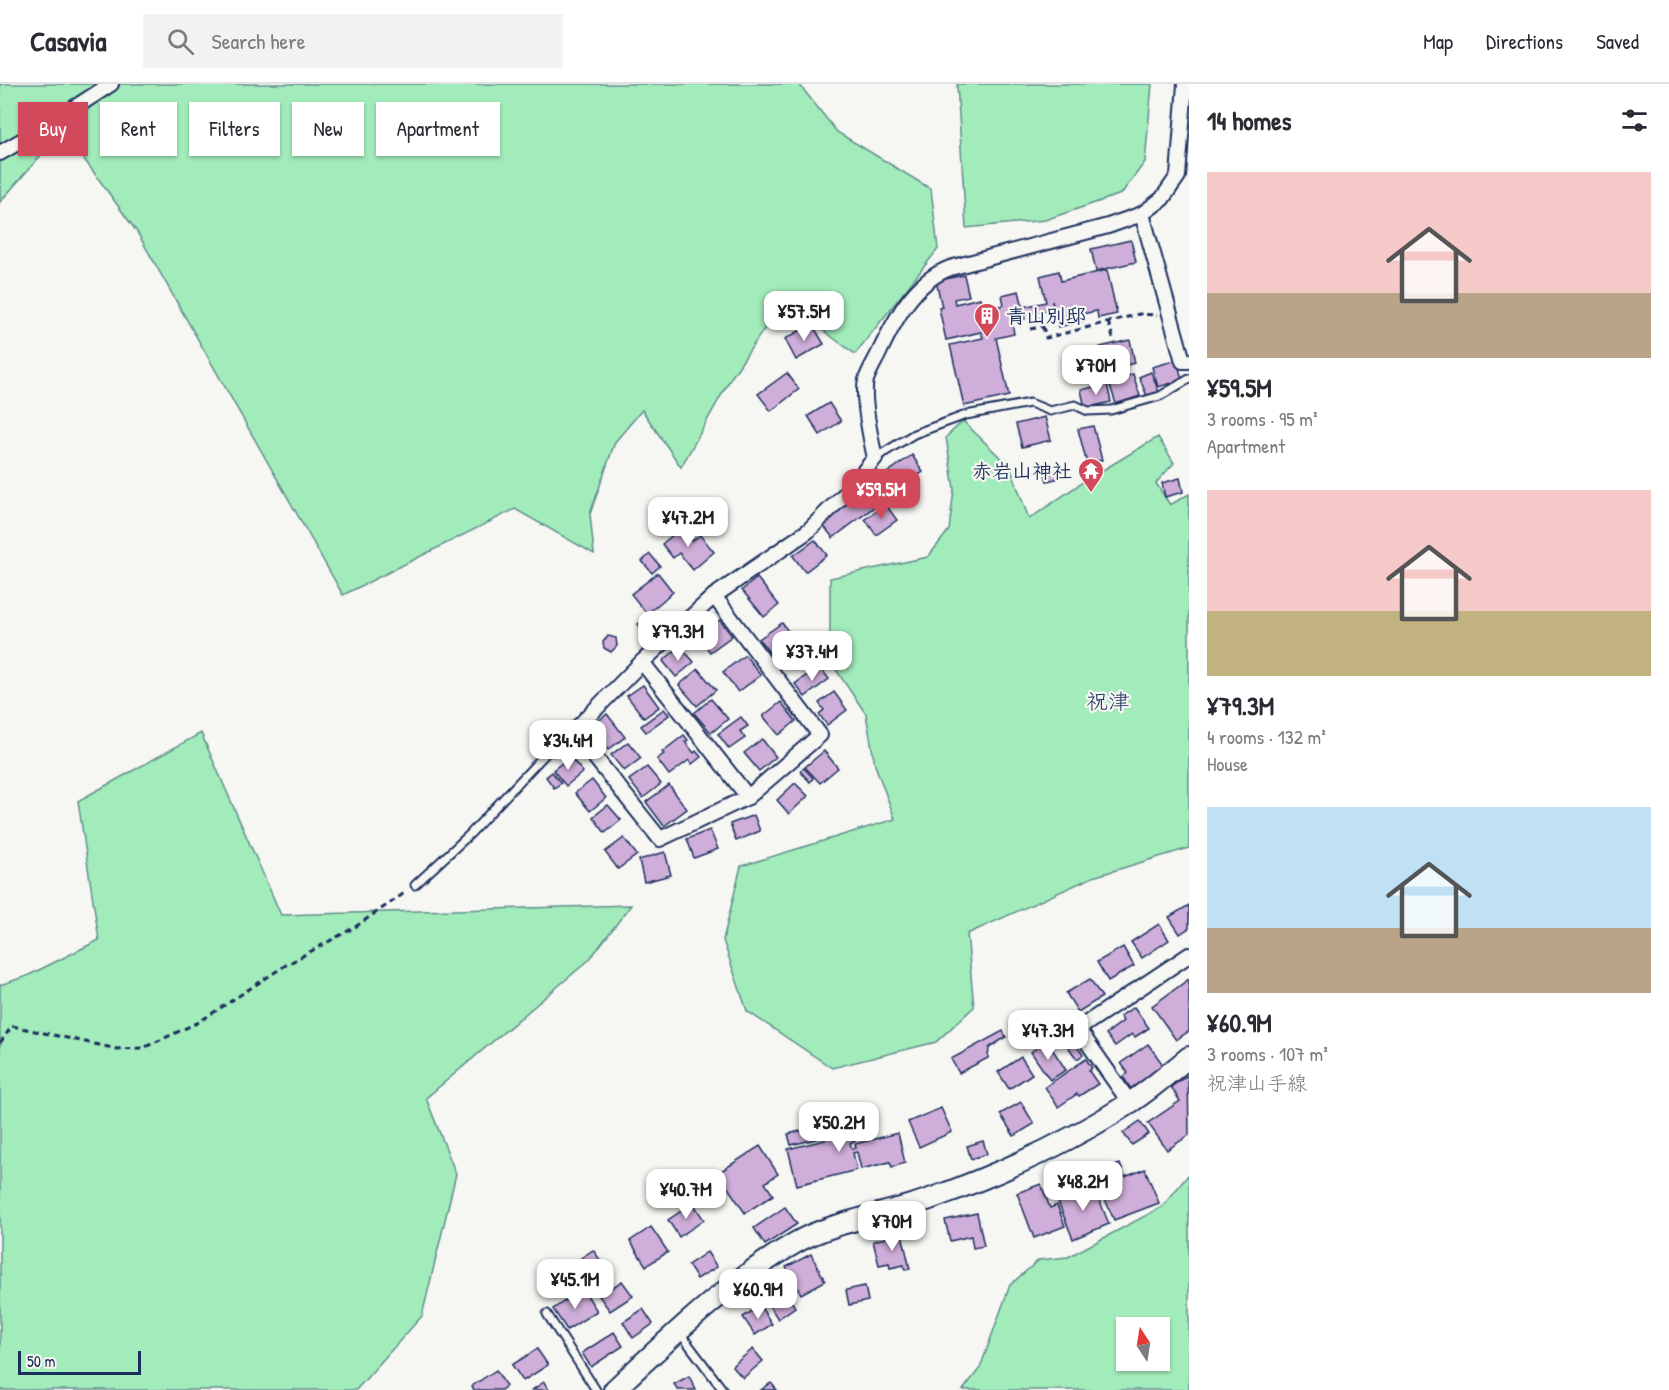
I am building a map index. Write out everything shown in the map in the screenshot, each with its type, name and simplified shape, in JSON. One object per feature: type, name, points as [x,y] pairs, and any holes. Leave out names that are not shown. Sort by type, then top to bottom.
[{"type":"street","points":[[0,153],[111,84]]},
{"type":"street","points":[[550,748],[574,731],[642,662],[714,596],[807,531],[846,493],[875,458],[868,429],[866,381],[903,309],[928,279],[935,273],[950,268],[1108,226],[1142,214],[1162,199],[1178,176],[1185,144],[1185,84]]},
{"type":"street","points":[[1142,214],[1183,361],[1189,361]]},
{"type":"street","points":[[574,731],[660,839],[748,797],[820,735],[714,596]]},
{"type":"street","points":[[642,662],[748,797]]},
{"type":"street","points":[[1130,1103],[1078,1029],[1189,955]]},
{"type":"street","points":[[614,1390],[732,1285],[799,1241],[830,1228],[898,1210],[973,1184],[1065,1142],[1130,1103],[1189,1057]]},
{"type":"lane","points":[[875,458],[914,434],[966,415],[1030,403],[1050,411],[1075,405],[1088,411],[1111,410],[1160,396],[1189,379]]},
{"type":"lane","points":[[415,885],[470,834],[550,748]]},
{"type":"lane","points":[[547,1314],[596,1390]]},
{"type":"lane","points":[[678,1331],[723,1390]]},
{"type":"path","points":[[1040,316],[1046,338],[1139,314],[1170,315]]},
{"type":"path","points":[[1108,322],[1114,341]]},
{"type":"path","points":[[1030,329],[1043,327]]},
{"type":"path","points":[[0,1042],[12,1026],[117,1049],[143,1048],[198,1022],[286,965],[356,927],[415,885]]},
{"type":"green space","points":[[0,84],[799,84],[837,132],[931,189],[938,249],[855,354],[783,301],[731,378],[681,467],[642,410],[615,442],[590,514],[594,554],[515,509],[343,595],[137,232],[82,156],[88,156],[88,102],[18,102],[18,156],[40,156],[0,202]]},
{"type":"green space","points":[[957,84],[1152,84],[1145,162],[1121,194],[1045,220],[966,228]]},
{"type":"green space","points":[[963,421],[1010,467],[1029,519],[1083,482],[1158,437],[1174,463],[1156,483],[1170,505],[1189,494],[1189,848],[1093,877],[967,934],[974,1007],[936,1042],[832,1068],[747,1011],[723,940],[741,866],[895,819],[875,765],[866,714],[830,661],[830,578],[928,557],[949,530],[954,489],[946,437]]},
{"type":"green space","points":[[201,733],[281,915],[631,905],[589,960],[426,1098],[456,1174],[422,1316],[356,1390],[0,1390],[0,985],[27,976],[99,940],[78,801]]},
{"type":"green space","points":[[1189,1174],[1189,1390],[963,1390],[980,1368],[1010,1285],[1039,1260],[1068,1257],[1162,1207]]},
{"type":"building","points":[[1131,240],[1136,262],[1096,271],[1091,249]]},
{"type":"building","name":"青山別邸","points":[[1107,270],[1117,314],[1098,318],[1097,311],[1082,314],[1084,321],[1058,327],[1052,301],[1053,309],[1024,315],[1025,319],[1012,322],[1014,334],[996,338],[1009,396],[964,406],[950,345],[983,338],[981,332],[946,340],[936,281],[964,275],[969,296],[954,299],[955,304],[980,298],[983,310],[1004,305],[1002,295],[1019,291],[1023,307],[1046,302],[1040,276],[1059,271],[1061,281]]},
{"type":"building","points":[[812,324],[824,344],[796,360],[785,339]]},
{"type":"building","points":[[1130,340],[1135,363],[1106,370],[1100,347]]},
{"type":"building","points":[[1177,360],[1182,380],[1158,387],[1152,367]]},
{"type":"building","points":[[1100,364],[1102,373],[1089,376],[1087,367]]},
{"type":"building","points":[[1151,372],[1159,392],[1147,396],[1139,377]]},
{"type":"building","points":[[787,373],[799,389],[771,411],[758,394]]},
{"type":"building","points":[[1133,374],[1140,396],[1116,404],[1109,382]]},
{"type":"building","points":[[1107,384],[1111,402],[1085,408],[1081,390]]},
{"type":"building","points":[[829,403],[841,421],[820,435],[808,416]]},
{"type":"building","points":[[1045,417],[1051,440],[1022,447],[1016,424]]},
{"type":"building","points":[[1093,426],[1102,460],[1087,464],[1078,429]]},
{"type":"building","points":[[912,455],[923,472],[898,489],[887,473]]},
{"type":"building","points":[[1058,471],[1060,478],[1047,481],[1045,474]]},
{"type":"building","points":[[1180,478],[1183,492],[1165,497],[1162,483]]},
{"type":"building","points":[[869,484],[882,501],[833,538],[820,521]]},
{"type":"building","points":[[886,505],[897,520],[876,535],[865,519]]},
{"type":"building","points":[[681,528],[692,541],[700,535],[714,552],[693,570],[679,553],[673,558],[662,544]]},
{"type":"building","points":[[815,540],[827,555],[805,572],[793,556]]},
{"type":"building","points":[[650,554],[660,566],[652,573],[642,561]]},
{"type":"building","points":[[658,573],[673,592],[647,614],[631,594]]},
{"type":"building","points":[[757,578],[779,605],[764,617],[742,590]]},
{"type":"building","points":[[644,619],[653,631],[647,636],[638,624]]},
{"type":"building","points":[[720,620],[732,636],[710,652],[698,636]]},
{"type":"building","points":[[782,623],[793,638],[771,655],[759,639]]},
{"type":"building","points":[[608,636],[616,638],[617,646],[611,652],[604,648],[603,642]]},
{"type":"building","points":[[803,644],[812,655],[793,669],[784,658]]},
{"type":"building","points":[[680,646],[694,662],[676,677],[663,661]]},
{"type":"building","points":[[745,655],[761,675],[738,692],[723,672]]},
{"type":"building","points":[[819,666],[829,679],[805,697],[795,684]]},
{"type":"building","points":[[698,669],[716,690],[697,706],[679,685]]},
{"type":"building","points":[[643,685],[659,707],[644,718],[627,696]]},
{"type":"building","points":[[834,692],[847,710],[827,725],[819,714],[824,710],[819,703]]},
{"type":"building","points":[[711,699],[728,719],[711,733],[694,713]]},
{"type":"building","points":[[781,702],[796,721],[779,735],[763,716]]},
{"type":"building","points":[[664,709],[669,715],[646,732],[641,726]]},
{"type":"building","points":[[607,714],[625,737],[608,750],[591,727]]},
{"type":"building","points":[[741,717],[748,726],[740,731],[745,738],[729,749],[718,734]]},
{"type":"building","points":[[684,735],[688,740],[685,742],[694,753],[696,751],[701,757],[692,764],[689,760],[669,775],[657,759],[664,754],[662,752]]},
{"type":"building","points":[[762,739],[776,757],[759,771],[744,753]]},
{"type":"building","points":[[628,742],[641,758],[624,771],[611,755]]},
{"type":"building","points":[[824,751],[838,768],[820,783],[805,767]]},
{"type":"building","points":[[570,757],[583,772],[566,786],[553,770]]},
{"type":"building","points":[[647,767],[661,784],[643,798],[629,780]]},
{"type":"building","points":[[804,768],[813,778],[810,782],[800,771]]},
{"type":"building","points":[[552,772],[561,783],[554,788],[546,777]]},
{"type":"building","points":[[592,780],[606,798],[590,811],[575,793]]},
{"type":"building","points":[[795,783],[808,796],[789,814],[777,800]]},
{"type":"building","points":[[669,785],[687,809],[664,826],[646,802]]},
{"type":"building","points":[[608,805],[621,820],[605,833],[593,817]]},
{"type":"building","points":[[754,815],[760,831],[736,841],[730,824]]},
{"type":"building","points":[[710,830],[718,849],[694,858],[687,839]]},
{"type":"building","points":[[624,838],[637,855],[618,869],[605,852]]},
{"type":"building","points":[[665,852],[671,875],[644,882],[639,860]]},
{"type":"building","points":[[1189,905],[1189,928],[1180,934],[1169,917]]},
{"type":"building","points":[[1159,924],[1169,940],[1142,958],[1131,942]]},
{"type":"building","points":[[1123,947],[1134,966],[1108,981],[1097,962]]},
{"type":"building","points":[[1090,979],[1102,997],[1078,1012],[1066,993]]},
{"type":"building","points":[[1189,979],[1189,1031],[1176,1040],[1152,1006]]},
{"type":"building","points":[[1134,1007],[1149,1028],[1135,1037],[1132,1034],[1115,1046],[1106,1034],[1123,1021],[1120,1016]]},
{"type":"building","points":[[1003,1031],[1006,1037],[989,1048],[988,1058],[959,1073],[951,1059]]},
{"type":"building","points":[[1072,1039],[1083,1055],[1077,1059],[1066,1044]]},
{"type":"building","points":[[1047,1041],[1066,1070],[1050,1080],[1031,1052]]},
{"type":"building","points":[[1148,1044],[1164,1066],[1131,1089],[1123,1077],[1128,1073],[1121,1063]]},
{"type":"building","points":[[1021,1057],[1032,1074],[1009,1089],[998,1072]]},
{"type":"building","points":[[1086,1059],[1092,1068],[1089,1071],[1098,1084],[1058,1107],[1045,1087]]},
{"type":"building","points":[[1188,1075],[1189,1135],[1167,1150],[1148,1123],[1180,1101],[1171,1087]]},
{"type":"building","points":[[1021,1102],[1034,1124],[1014,1136],[1000,1114]]},
{"type":"building","points":[[941,1108],[952,1132],[919,1147],[908,1122]]},
{"type":"building","points":[[1140,1121],[1149,1134],[1132,1145],[1123,1133]]},
{"type":"building","points":[[836,1122],[839,1136],[853,1131],[855,1141],[850,1143],[852,1149],[856,1148],[855,1144],[898,1133],[905,1163],[892,1167],[890,1162],[861,1169],[857,1152],[853,1153],[857,1170],[797,1185],[788,1149],[825,1140],[824,1137],[791,1145],[788,1134]]},
{"type":"building","points":[[983,1141],[987,1154],[971,1159],[967,1146]]},
{"type":"building","points":[[760,1146],[778,1174],[765,1183],[773,1195],[745,1213],[718,1173]]},
{"type":"building","points":[[1120,1164],[1125,1177],[1145,1169],[1159,1203],[1114,1220],[1094,1174]]},
{"type":"building","points":[[1041,1184],[1050,1208],[1057,1205],[1065,1226],[1034,1238],[1017,1193]]},
{"type":"building","points":[[1093,1184],[1109,1224],[1073,1239],[1057,1199]]},
{"type":"building","points":[[693,1203],[704,1220],[679,1237],[668,1220]]},
{"type":"building","points":[[785,1207],[797,1224],[765,1245],[754,1228]]},
{"type":"building","points":[[977,1213],[984,1246],[973,1248],[971,1236],[950,1241],[945,1220]]},
{"type":"building","points":[[651,1227],[668,1252],[646,1266],[630,1241]]},
{"type":"building","points":[[902,1234],[910,1269],[905,1270],[904,1265],[890,1268],[889,1263],[879,1265],[873,1241]]},
{"type":"building","points":[[593,1250],[603,1264],[590,1273],[581,1258]]},
{"type":"building","points":[[707,1252],[717,1267],[697,1279],[688,1265]]},
{"type":"building","points":[[811,1254],[825,1281],[801,1294],[786,1267]]},
{"type":"building","points":[[565,1261],[576,1277],[557,1290],[546,1274]]},
{"type":"building","points":[[622,1281],[633,1296],[610,1311],[599,1296]]},
{"type":"building","points":[[865,1286],[868,1301],[849,1305],[846,1290]]},
{"type":"building","points":[[782,1287],[795,1307],[778,1319],[765,1299]]},
{"type":"building","points":[[583,1289],[597,1311],[567,1330],[553,1309]]},
{"type":"building","points":[[760,1306],[772,1324],[755,1335],[743,1317]]},
{"type":"building","points":[[643,1309],[653,1324],[633,1338],[623,1322]]},
{"type":"building","points":[[614,1332],[623,1346],[591,1367],[582,1353]]},
{"type":"building","points":[[537,1349],[548,1365],[523,1381],[512,1365]]},
{"type":"building","points":[[753,1349],[763,1361],[743,1378],[732,1366]]},
{"type":"building","points":[[496,1370],[506,1386],[501,1390],[474,1390],[472,1386]]},
{"type":"building","points":[[689,1376],[696,1390],[678,1390],[674,1384]]},
{"type":"building","points":[[544,1382],[549,1390],[532,1390]]},
{"type":"building","points":[[771,1383],[777,1390],[761,1390]]},
{"type":"place","name":"青山別邸","points":[[987,339]]},
{"type":"place","name":"赤岩山神社","points":[[1091,494]]},
{"type":"district","name":"祝津","points":[[1108,701]]}]
